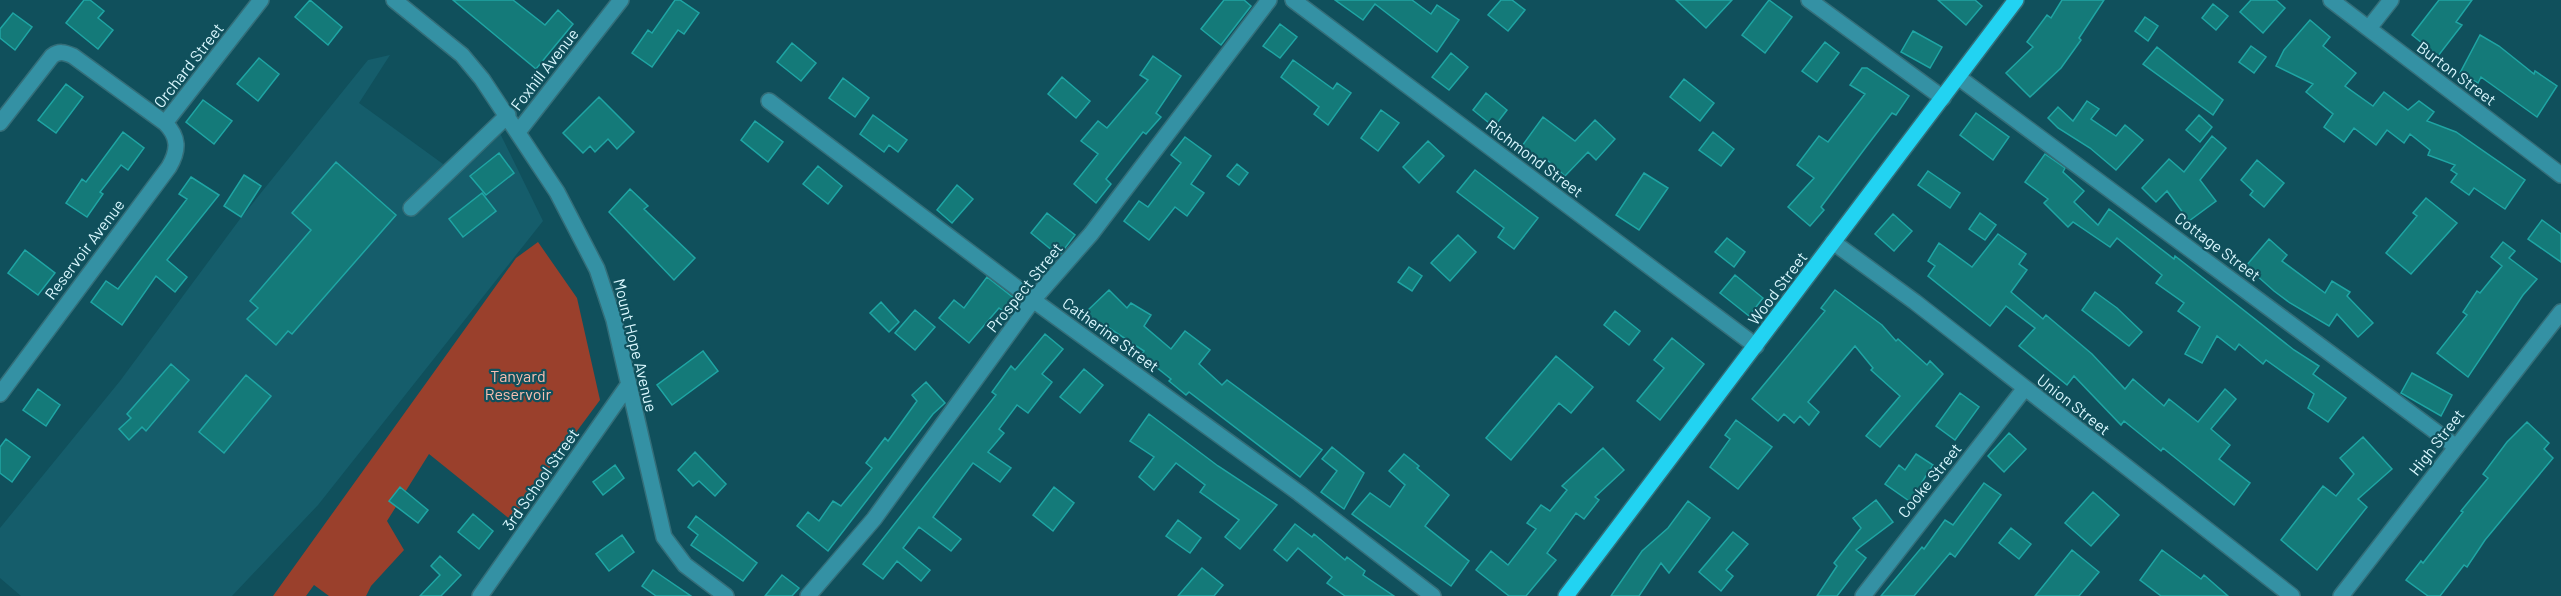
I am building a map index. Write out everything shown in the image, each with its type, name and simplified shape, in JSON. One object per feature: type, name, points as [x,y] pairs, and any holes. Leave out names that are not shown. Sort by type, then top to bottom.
[{"type":"main road","name":"Wood Street","points":[[1566,596],[2016,0]]},
{"type":"street","name":"Orchard Street","points":[[165,123],[261,0]]},
{"type":"street","name":"Mount Hope Avenue","points":[[394,0],[462,55],[508,115],[568,211],[597,269],[614,320],[664,537],[685,565],[726,596]]},
{"type":"street","name":"Foxhill Avenue","points":[[518,132],[621,0]]},
{"type":"street","name":"Prospect Street","points":[[808,596],[874,519],[1033,300],[1091,234],[1269,0]]},
{"type":"street","name":"Richmond Street","points":[[1293,0],[1756,346]]},
{"type":"street","points":[[1809,0],[1943,98]]},
{"type":"street","name":"Burton Street","points":[[2331,0],[2561,175]]},
{"type":"street","points":[[2370,28],[2391,0]]},
{"type":"street","points":[[0,123],[52,56],[59,53],[73,56],[165,123]]},
{"type":"street","name":"Cottage Street","points":[[1958,77],[2455,446]]},
{"type":"street","name":"Catherine Street","points":[[769,101],[1033,300],[1299,493],[1433,596]]},
{"type":"street","points":[[411,208],[508,115]]},
{"type":"street","name":"Reservoir Avenue","points":[[0,394],[176,155],[176,138],[165,123]]},
{"type":"street","name":"Union Street","points":[[1833,242],[2292,596]]},
{"type":"street","name":"High Street","points":[[2341,596],[2561,312]]},
{"type":"street","name":"3rd School Street","points":[[480,596],[629,384]]},
{"type":"street","name":"Cooke Street","points":[[1863,596],[2025,388]]},
{"type":"shaded area","points":[[390,55],[359,103],[443,164],[493,119],[543,221],[318,505],[232,596],[21,596],[0,578],[0,528],[120,381],[240,219],[368,60]]},
{"type":"green space","name":"Tanyard Reservoir","points":[[538,242],[577,298],[600,400],[511,520],[429,454],[387,521],[404,550],[371,586],[366,596],[329,596],[314,585],[306,596],[273,596],[516,258]]},
{"type":"building","points":[[84,0],[90,0],[104,11],[98,18],[113,30],[98,49],[66,23]]},
{"type":"building","points":[[310,0],[342,27],[328,45],[295,17]]},
{"type":"building","points":[[453,0],[513,0],[545,25],[558,10],[573,24],[536,69]]},
{"type":"building","points":[[675,0],[680,0],[699,13],[684,34],[678,30],[652,67],[632,53],[648,30],[652,33]]},
{"type":"building","points":[[1224,0],[1244,0],[1251,6],[1221,45],[1201,29]]},
{"type":"building","points":[[1335,0],[1412,0],[1431,14],[1437,5],[1459,20],[1437,52],[1375,4],[1363,20]]},
{"type":"building","points":[[1501,0],[1512,0],[1525,10],[1508,31],[1488,15]]},
{"type":"building","points":[[1676,0],[1732,0],[1706,28]]},
{"type":"building","points":[[1769,0],[1792,17],[1765,53],[1742,35]]},
{"type":"building","points":[[1938,0],[1975,0],[1982,6],[1966,25]]},
{"type":"building","points":[[2062,0],[2104,0],[2079,38],[2081,40],[2061,68],[2030,97],[2006,73],[2033,47],[2027,42],[2047,15],[2051,18]]},
{"type":"building","points":[[2251,0],[2276,0],[2285,8],[2263,33],[2240,12]]},
{"type":"building","points":[[2439,0],[2472,0],[2456,22],[2462,25],[2438,56],[2412,35]]},
{"type":"building","points":[[2213,4],[2228,16],[2216,30],[2202,18]]},
{"type":"building","points":[[13,13],[32,27],[15,50],[0,38],[0,29]]},
{"type":"building","points":[[2145,17],[2158,26],[2148,41],[2135,31]]},
{"type":"building","points":[[2310,20],[2330,37],[2323,46],[2356,73],[2345,86],[2373,106],[2384,92],[2408,110],[2419,101],[2434,112],[2427,121],[2456,132],[2525,180],[2505,209],[2474,188],[2469,195],[2451,182],[2457,174],[2451,170],[2455,165],[2428,155],[2430,150],[2410,134],[2404,143],[2387,130],[2376,145],[2354,128],[2344,142],[2324,127],[2333,114],[2306,92],[2313,84],[2276,66],[2284,50]]},
{"type":"building","points":[[1280,24],[1297,37],[1280,58],[1263,46]]},
{"type":"building","points":[[1913,31],[1942,47],[1930,68],[1901,52]]},
{"type":"building","points":[[2480,35],[2499,46],[2534,74],[2535,71],[2557,86],[2537,117],[2481,77],[2478,83],[2460,73]]},
{"type":"building","points":[[1825,42],[1839,53],[1817,82],[1802,71]]},
{"type":"building","points":[[792,43],[816,63],[801,81],[777,62]]},
{"type":"building","points":[[2251,46],[2266,57],[2254,73],[2239,62]]},
{"type":"building","points":[[2157,47],[2223,100],[2213,115],[2143,64]]},
{"type":"building","points":[[1451,53],[1468,67],[1449,90],[1432,77]]},
{"type":"building","points":[[1153,56],[1181,76],[1156,113],[1161,117],[1146,134],[1143,132],[1106,179],[1111,184],[1096,203],[1074,184],[1098,154],[1081,141],[1098,121],[1107,128],[1148,80],[1140,75]]},
{"type":"building","points":[[259,58],[279,74],[258,101],[237,84]]},
{"type":"building","points":[[1293,60],[1333,89],[1337,83],[1351,93],[1328,125],[1314,114],[1319,107],[1281,77]]},
{"type":"building","points":[[1862,68],[1867,68],[1909,96],[1896,115],[1892,113],[1866,147],[1821,207],[1824,210],[1810,226],[1788,207],[1814,178],[1797,165],[1819,136],[1828,142],[1865,94],[1850,85]]},
{"type":"building","points":[[1062,77],[1090,101],[1076,118],[1048,94]]},
{"type":"building","points":[[843,78],[869,98],[855,117],[829,98]]},
{"type":"building","points":[[1684,79],[1714,103],[1700,121],[1670,97]]},
{"type":"building","points":[[66,84],[83,97],[56,133],[38,120]]},
{"type":"building","points":[[1486,93],[1507,110],[1494,127],[1473,110]]},
{"type":"building","points":[[599,97],[634,132],[617,149],[608,139],[595,152],[590,146],[583,153],[563,133]]},
{"type":"building","points":[[203,100],[232,121],[214,144],[186,122]]},
{"type":"building","points":[[2087,101],[2099,109],[2091,119],[2116,136],[2125,125],[2143,140],[2116,170],[2090,148],[2058,128],[2048,118],[2058,107],[2073,121]]},
{"type":"building","points":[[1381,110],[1399,123],[1378,151],[1361,138]]},
{"type":"building","points":[[1976,113],[2009,137],[1993,160],[1960,135]]},
{"type":"building","points":[[873,115],[907,140],[898,152],[889,145],[884,152],[860,134]]},
{"type":"building","points":[[2199,115],[2212,127],[2200,142],[2186,130]]},
{"type":"building","points":[[1543,117],[1575,141],[1595,120],[1615,139],[1596,160],[1588,152],[1565,176],[1546,159],[1543,162],[1522,146]]},
{"type":"building","points":[[755,121],[783,142],[768,162],[741,140]]},
{"type":"building","points":[[123,132],[144,148],[128,170],[121,165],[100,192],[103,194],[87,217],[66,203],[82,179],[86,182]]},
{"type":"building","points":[[1713,132],[1734,149],[1721,166],[1699,150]]},
{"type":"building","points":[[2212,136],[2226,148],[2200,180],[2216,201],[2189,221],[2167,191],[2156,202],[2142,188],[2169,159],[2184,172]]},
{"type":"building","points":[[1185,137],[1211,156],[1191,184],[1204,193],[1187,216],[1175,207],[1149,240],[1124,221],[1139,201],[1148,207],[1181,163],[1171,155]]},
{"type":"building","points":[[1428,141],[1444,156],[1419,183],[1403,167]]},
{"type":"building","points":[[499,153],[514,173],[486,195],[470,176]]},
{"type":"building","points":[[2045,154],[2065,168],[2063,172],[2084,191],[2074,202],[2098,225],[2109,209],[2174,259],[2175,256],[2294,350],[2319,366],[2313,374],[2346,398],[2328,422],[2308,408],[2314,394],[2266,360],[2263,364],[2239,344],[2235,350],[2217,336],[2202,363],[2185,354],[2200,327],[2178,311],[2184,303],[2156,283],[2162,275],[2117,238],[2110,247],[2073,222],[2068,227],[2044,203],[2048,199],[2025,182]]},
{"type":"building","points":[[2257,160],[2284,183],[2264,207],[2250,195],[2253,191],[2241,180]]},
{"type":"building","points":[[336,162],[396,215],[292,334],[288,331],[276,345],[247,319],[258,308],[250,301],[311,230],[292,213]]},
{"type":"building","points":[[1237,164],[1248,173],[1239,185],[1227,176]]},
{"type":"building","points":[[818,166],[842,186],[828,204],[803,184]]},
{"type":"building","points":[[1475,170],[1538,218],[1514,249],[1498,237],[1504,228],[1457,192]]},
{"type":"building","points":[[1928,171],[1960,193],[1950,208],[1918,185]]},
{"type":"building","points":[[1644,173],[1668,188],[1639,230],[1616,215]]},
{"type":"building","points":[[244,175],[261,186],[241,217],[224,206]]},
{"type":"building","points":[[191,177],[219,195],[167,260],[187,277],[175,292],[156,276],[122,325],[91,302],[106,281],[118,289],[187,199],[179,194]]},
{"type":"building","points":[[957,185],[973,199],[952,223],[937,210]]},
{"type":"building","points":[[630,189],[648,206],[644,209],[695,258],[674,280],[609,212]]},
{"type":"building","points":[[482,193],[496,211],[463,237],[449,219]]},
{"type":"building","points":[[2426,198],[2457,223],[2411,274],[2386,253],[2417,216],[2413,213]]},
{"type":"building","points":[[1047,213],[1075,235],[1059,256],[1031,233]]},
{"type":"building","points":[[1980,213],[1996,225],[1985,240],[1969,229]]},
{"type":"building","points":[[1893,214],[1912,231],[1894,251],[1875,234]]},
{"type":"building","points":[[2542,220],[2561,234],[2561,262],[2528,239]]},
{"type":"building","points":[[1998,234],[2026,254],[2019,264],[2027,270],[2011,292],[2043,319],[2046,315],[2092,354],[2125,389],[2133,379],[2164,406],[2169,399],[2198,422],[2225,389],[2236,399],[2211,429],[2230,445],[2219,459],[2250,483],[2234,505],[2163,448],[2161,451],[2124,421],[2121,425],[2074,376],[2067,385],[2019,346],[2035,328],[2006,306],[1990,326],[1928,276],[1935,266],[1928,261],[1939,243],[1972,267]]},
{"type":"building","points":[[1458,235],[1476,252],[1450,281],[1431,263]]},
{"type":"building","points":[[1727,238],[1745,252],[1734,267],[1715,252]]},
{"type":"building","points":[[2269,239],[2287,255],[2282,261],[2325,293],[2332,281],[2350,292],[2347,296],[2373,323],[2358,337],[2337,314],[2329,326],[2274,291],[2246,266]]},
{"type":"building","points":[[2503,242],[2515,251],[2509,258],[2537,279],[2523,295],[2468,377],[2437,353],[2467,315],[2463,312],[2477,291],[2480,293],[2502,266],[2491,257]]},
{"type":"building","points":[[25,250],[55,273],[38,295],[8,273]]},
{"type":"building","points":[[1409,267],[1422,276],[1412,291],[1398,282]]},
{"type":"building","points":[[1735,275],[1763,298],[1749,316],[1720,293]]},
{"type":"building","points":[[987,277],[1019,302],[1009,316],[999,308],[969,343],[939,318],[954,300],[964,308]]},
{"type":"building","points":[[1109,290],[1127,308],[1131,303],[1151,315],[1144,326],[1171,349],[1185,331],[1210,350],[1199,364],[1222,385],[1227,380],[1322,450],[1300,477],[1189,392],[1186,395],[1169,381],[1171,379],[1141,355],[1144,351],[1103,324],[1100,327],[1086,312]]},
{"type":"building","points":[[1835,290],[1882,325],[1896,341],[1898,339],[1927,365],[1930,361],[1943,374],[1880,447],[1866,436],[1900,396],[1871,370],[1873,368],[1855,346],[1808,402],[1819,412],[1809,425],[1800,416],[1794,423],[1784,414],[1778,421],[1752,399],[1825,311],[1821,308]]},
{"type":"building","points":[[2095,292],[2117,308],[2142,332],[2129,346],[2082,310]]},
{"type":"building","points":[[881,302],[899,322],[889,332],[870,313]]},
{"type":"building","points":[[915,310],[935,327],[915,350],[895,333]]},
{"type":"building","points":[[1615,311],[1640,331],[1629,345],[1604,325]]},
{"type":"building","points":[[1045,334],[1063,349],[1042,374],[1052,382],[1028,413],[1017,405],[999,429],[1004,433],[988,452],[1011,468],[1000,482],[973,463],[933,517],[961,539],[951,551],[919,527],[903,548],[930,570],[921,581],[897,561],[883,579],[863,564],[996,395],[992,392],[1011,366],[1015,370]]},
{"type":"building","points":[[1672,338],[1704,364],[1660,420],[1637,401],[1664,368],[1654,360]]},
{"type":"building","points":[[703,351],[718,371],[672,405],[657,385]]},
{"type":"building","points":[[1556,356],[1593,387],[1571,413],[1559,403],[1511,460],[1486,438]]},
{"type":"building","points":[[171,364],[189,380],[146,431],[142,427],[129,440],[119,429],[131,418],[127,414]]},
{"type":"building","points":[[1084,369],[1103,385],[1080,413],[1060,397]]},
{"type":"building","points":[[2412,373],[2452,395],[2441,416],[2401,393]]},
{"type":"building","points":[[246,375],[271,396],[224,453],[199,432]]},
{"type":"building","points":[[926,382],[945,403],[933,414],[828,551],[797,526],[808,512],[819,521],[833,501],[841,506],[872,468],[866,463],[885,438],[888,441],[917,401],[912,395]]},
{"type":"building","points":[[38,389],[60,405],[46,426],[23,410]]},
{"type":"building","points":[[1960,393],[1979,407],[1955,440],[1936,426]]},
{"type":"building","points":[[1149,414],[1218,466],[1277,505],[1240,549],[1225,537],[1239,520],[1200,492],[1205,485],[1176,463],[1154,490],[1139,477],[1154,457],[1130,441]]},
{"type":"building","points":[[1736,420],[1772,447],[1738,489],[1710,467],[1730,439],[1725,435]]},
{"type":"building","points":[[2527,422],[2549,443],[2544,449],[2553,458],[2485,540],[2467,567],[2464,565],[2440,596],[2428,596],[2406,580],[2421,561],[2423,563],[2463,512],[2461,511],[2488,478],[2483,474],[2507,442]]},
{"type":"building","points":[[2009,433],[2026,449],[2004,472],[1988,456]]},
{"type":"building","points":[[2363,437],[2392,469],[2358,499],[2367,507],[2317,570],[2281,540],[2323,486],[2336,496],[2354,474],[2340,458]]},
{"type":"building","points":[[6,439],[30,457],[12,482],[0,473],[0,447]]},
{"type":"building","points":[[1332,447],[1364,473],[1344,509],[1321,492],[1337,471],[1322,459]]},
{"type":"building","points":[[1603,448],[1624,470],[1595,497],[1599,500],[1584,519],[1576,513],[1547,553],[1556,560],[1526,596],[1509,596],[1476,570],[1491,551],[1508,565],[1536,529],[1527,523],[1541,505],[1550,511],[1567,490],[1562,486]]},
{"type":"building","points":[[695,452],[726,484],[715,496],[699,481],[693,486],[678,470]]},
{"type":"building","points":[[1404,454],[1449,495],[1425,526],[1469,561],[1451,586],[1352,514],[1370,493],[1390,507],[1405,485],[1389,471]]},
{"type":"building","points":[[1916,454],[1933,465],[1922,482],[1926,485],[1912,503],[1885,484],[1899,465],[1905,470]]},
{"type":"building","points":[[615,465],[624,478],[603,495],[593,482]]},
{"type":"building","points":[[1984,483],[2001,495],[1955,557],[1950,553],[1914,596],[1881,596],[1922,547],[1924,549],[1945,520],[1953,525]]},
{"type":"building","points":[[400,487],[428,510],[418,523],[389,501]]},
{"type":"building","points":[[1054,487],[1074,503],[1053,531],[1033,515]]},
{"type":"building","points":[[2093,492],[2119,515],[2091,546],[2065,523]]},
{"type":"building","points":[[1876,500],[1893,522],[1856,550],[1866,558],[1837,596],[1817,596],[1837,566],[1834,563],[1861,528],[1853,518]]},
{"type":"building","points":[[1688,501],[1710,518],[1669,573],[1661,563],[1639,596],[1611,596],[1642,551],[1668,528]]},
{"type":"building","points":[[473,514],[493,531],[479,549],[458,532]]},
{"type":"building","points":[[696,516],[757,563],[743,581],[691,545],[698,535],[688,527]]},
{"type":"building","points":[[1178,520],[1201,538],[1190,553],[1166,536]]},
{"type":"building","points":[[1295,524],[1312,537],[1314,534],[1345,560],[1347,557],[1365,571],[1363,575],[1394,596],[1345,596],[1327,583],[1332,577],[1298,548],[1287,561],[1274,550]]},
{"type":"building","points":[[2011,528],[2031,544],[2019,559],[1999,543]]},
{"type":"building","points":[[1733,532],[1748,544],[1726,570],[1733,576],[1721,591],[1699,572]]},
{"type":"building","points":[[622,535],[634,552],[609,571],[596,554]]},
{"type":"building","points":[[2072,550],[2099,572],[2079,596],[2035,596]]},
{"type":"building","points":[[2162,550],[2201,579],[2204,575],[2228,596],[2161,596],[2140,580]]},
{"type":"building","points":[[440,556],[461,575],[441,596],[420,596],[440,575],[431,566]]},
{"type":"building","points":[[1202,568],[1223,585],[1214,596],[1178,596]]},
{"type":"building","points":[[653,570],[691,596],[656,596],[642,586]]},
{"type":"building","points":[[782,575],[799,588],[792,596],[765,596]]}]
